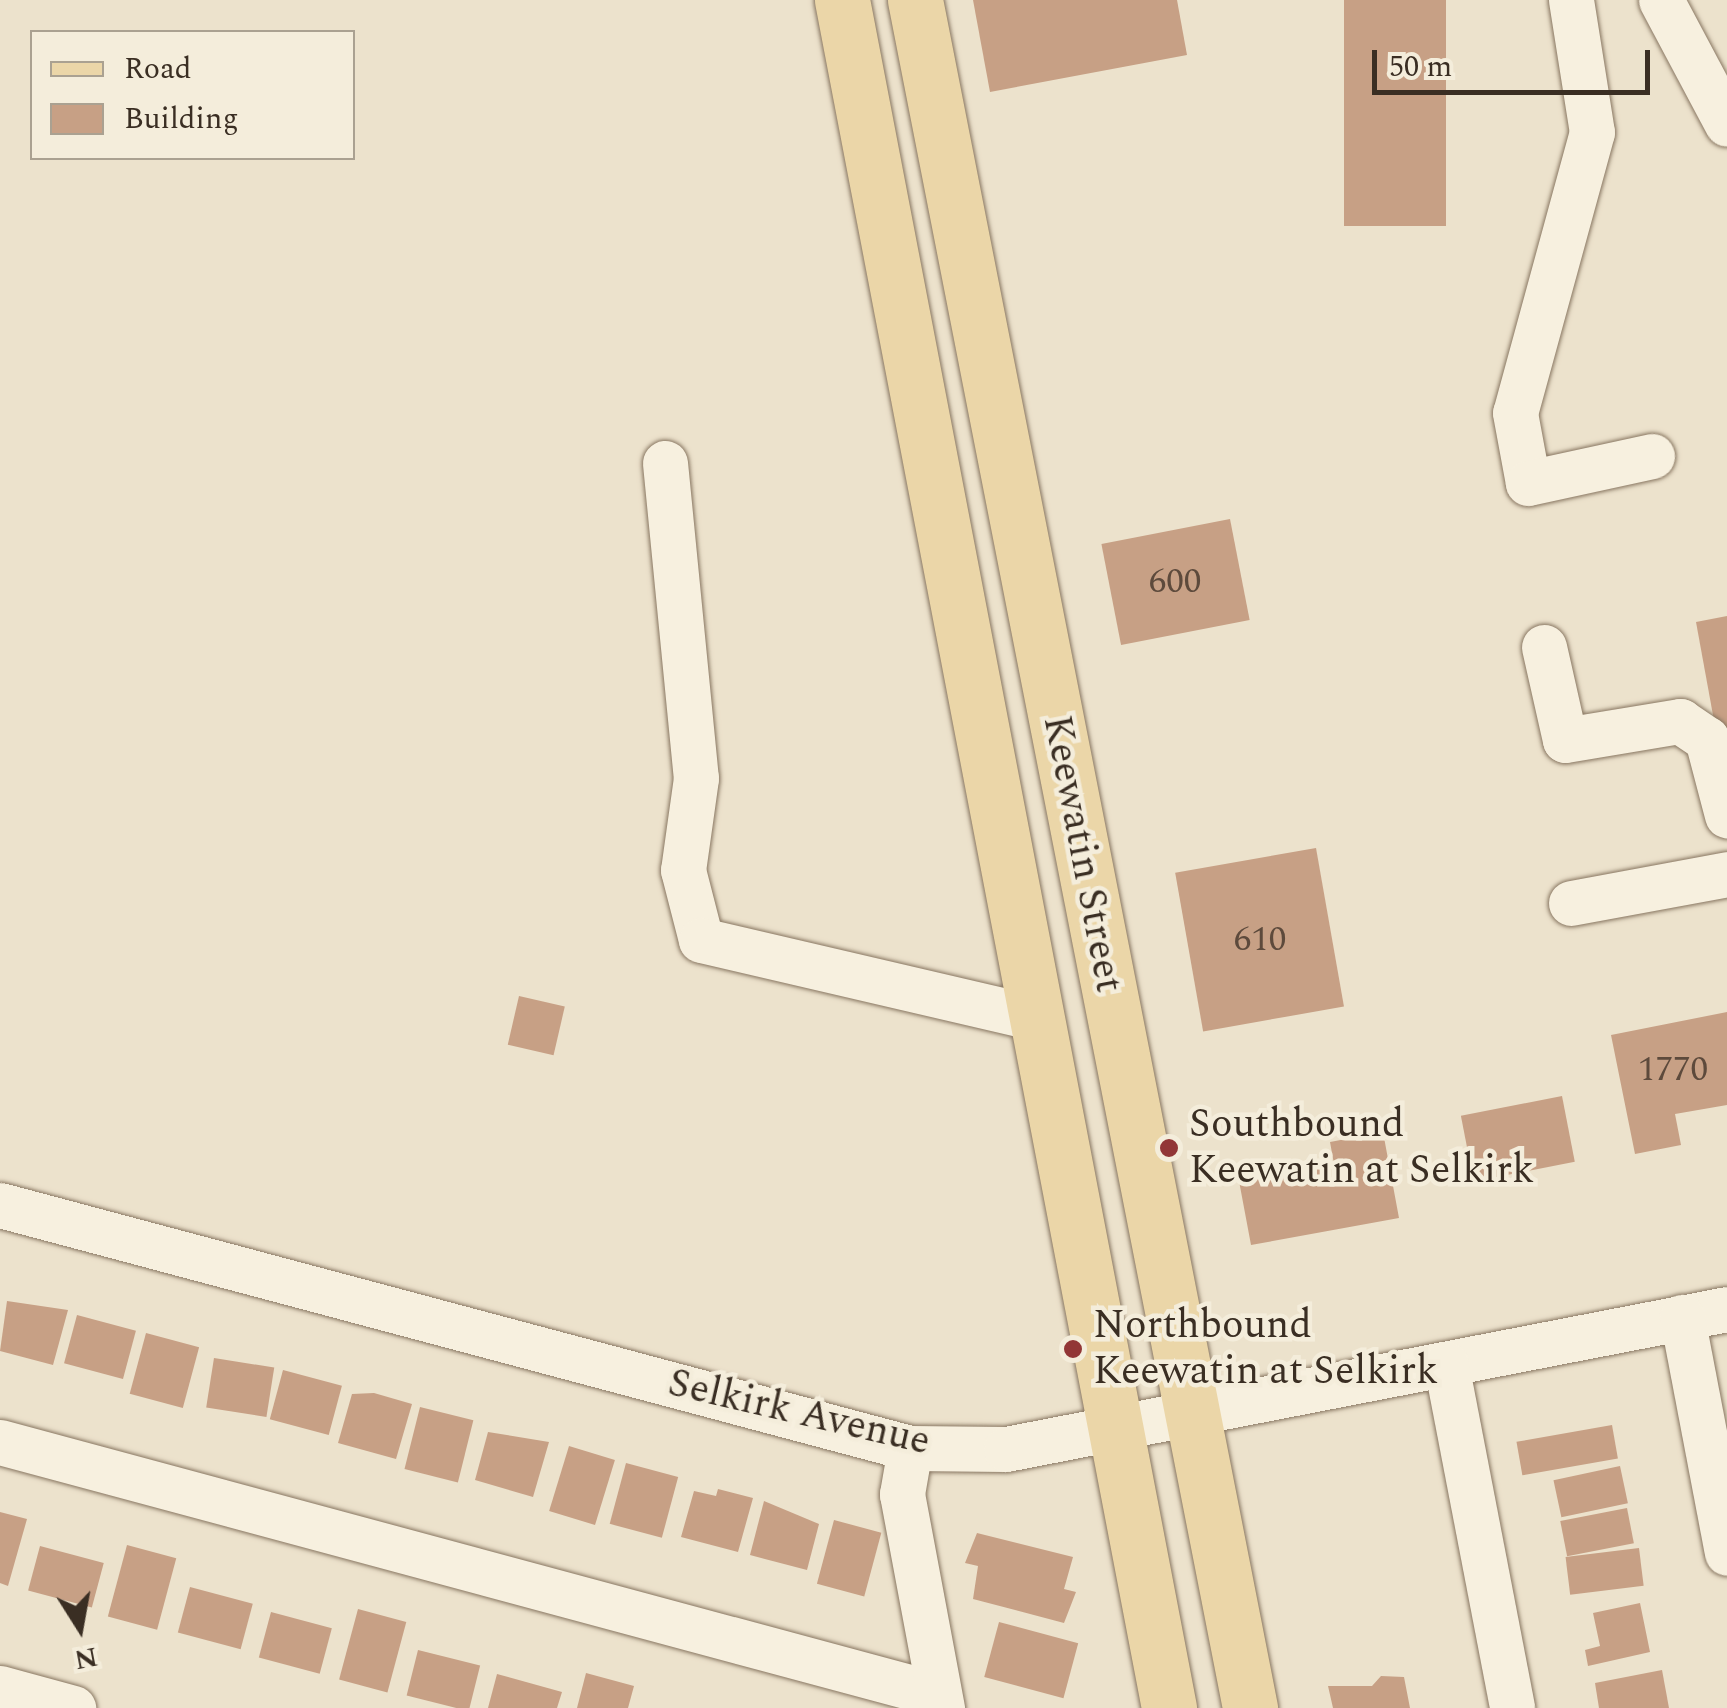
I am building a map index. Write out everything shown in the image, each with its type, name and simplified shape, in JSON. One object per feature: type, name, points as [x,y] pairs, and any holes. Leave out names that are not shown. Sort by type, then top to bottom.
[{"type":"main road","name":"Keewatin Street","points":[[842,0],[1169,1708]]},
{"type":"main road","name":"Keewatin Street","points":[[916,0],[1250,1708]]},
{"type":"street","points":[[1571,0],[1592,132],[1515,412],[1528,483],[1652,456]]},
{"type":"street","points":[[1661,0],[1727,124]]},
{"type":"street","points":[[665,463],[696,778],[683,870],[701,940],[1037,1018]]},
{"type":"street","points":[[1544,647],[1564,740],[1680,721],[1707,739],[1727,815]]},
{"type":"street","points":[[1571,903],[1727,874]]},
{"type":"street","name":"Selkirk Avenue","points":[[0,1205],[910,1448],[1006,1450],[1727,1309]]},
{"type":"street","points":[[1682,1317],[1727,1552]]},
{"type":"street","points":[[1446,1364],[1512,1708]]},
{"type":"street","points":[[0,1442],[941,1701],[902,1494],[910,1448]]},
{"type":"street","points":[[0,1688],[73,1708]]},
{"type":"building","points":[[973,0],[1177,0],[1187,55],[990,92]]},
{"type":"building","points":[[1344,0],[1446,0],[1446,226],[1344,226]]},
{"type":"building","points":[[1230,519],[1250,620],[1121,645],[1101,544]]},
{"type":"building","points":[[1727,616],[1727,735],[1717,737],[1696,622]]},
{"type":"building","points":[[1316,848],[1344,1007],[1203,1031],[1175,873]]},
{"type":"building","points":[[519,996],[565,1007],[554,1055],[508,1045]]},
{"type":"building","points":[[1727,1012],[1727,1105],[1675,1114],[1681,1145],[1635,1154],[1611,1035]]},
{"type":"building","points":[[1562,1096],[1575,1162],[1474,1181],[1461,1116]]},
{"type":"building","points":[[1383,1132],[1399,1218],[1251,1245],[1239,1181],[1334,1164],[1330,1142]]},
{"type":"building","points":[[7,1301],[68,1310],[53,1365],[0,1351]]},
{"type":"building","points":[[77,1315],[136,1331],[123,1379],[64,1363]]},
{"type":"building","points":[[146,1333],[199,1347],[183,1408],[130,1394]]},
{"type":"building","points":[[214,1358],[274,1368],[266,1417],[206,1407]]},
{"type":"building","points":[[283,1370],[342,1386],[329,1435],[270,1419]]},
{"type":"building","points":[[374,1393],[412,1404],[396,1459],[338,1443],[352,1394]]},
{"type":"building","points":[[420,1407],[473,1420],[458,1482],[405,1469]]},
{"type":"building","points":[[1612,1425],[1618,1458],[1522,1475],[1516,1442]]},
{"type":"building","points":[[488,1432],[549,1442],[533,1497],[475,1480]]},
{"type":"building","points":[[569,1446],[615,1460],[595,1525],[549,1511]]},
{"type":"building","points":[[626,1463],[678,1477],[662,1538],[610,1524]]},
{"type":"building","points":[[1620,1466],[1628,1503],[1561,1517],[1553,1480]]},
{"type":"building","points":[[718,1489],[753,1498],[738,1552],[681,1537],[694,1491],[716,1496]]},
{"type":"building","points":[[764,1501],[819,1524],[807,1570],[750,1555]]},
{"type":"building","points":[[1627,1508],[1634,1543],[1567,1556],[1560,1521]]},
{"type":"building","points":[[0,1512],[27,1519],[8,1586],[0,1583]]},
{"type":"building","points":[[834,1520],[881,1533],[864,1596],[817,1584]]},
{"type":"building","points":[[977,1533],[1073,1557],[1064,1589],[1076,1592],[1064,1623],[973,1599],[978,1566],[965,1563]]},
{"type":"building","points":[[127,1545],[176,1558],[157,1630],[108,1616]]},
{"type":"building","points":[[40,1546],[104,1563],[92,1608],[28,1590]]},
{"type":"building","points":[[1639,1548],[1644,1586],[1570,1595],[1566,1557]]},
{"type":"building","points":[[190,1587],[253,1604],[241,1649],[178,1632]]},
{"type":"building","points":[[1640,1603],[1650,1652],[1588,1666],[1585,1650],[1600,1646],[1593,1613]]},
{"type":"building","points":[[358,1609],[406,1622],[387,1692],[339,1680]]},
{"type":"building","points":[[271,1612],[332,1628],[320,1674],[259,1657]]},
{"type":"building","points":[[999,1622],[1078,1643],[1063,1698],[984,1677]]},
{"type":"building","points":[[418,1650],[480,1665],[469,1708],[407,1696]]},
{"type":"building","points":[[1662,1670],[1669,1708],[1599,1708],[1595,1683]]},
{"type":"building","points":[[586,1673],[634,1686],[628,1708],[577,1708]]},
{"type":"building","points":[[497,1674],[562,1692],[557,1708],[488,1708]]},
{"type":"building","points":[[1381,1676],[1404,1677],[1410,1708],[1333,1708],[1328,1686],[1372,1686]]},
{"type":"place","name":"Southbound Keewatin at Selkirk","points":[[1169,1148]]},
{"type":"place","name":"Northbound Keewatin at Selkirk","points":[[1073,1349]]}]
